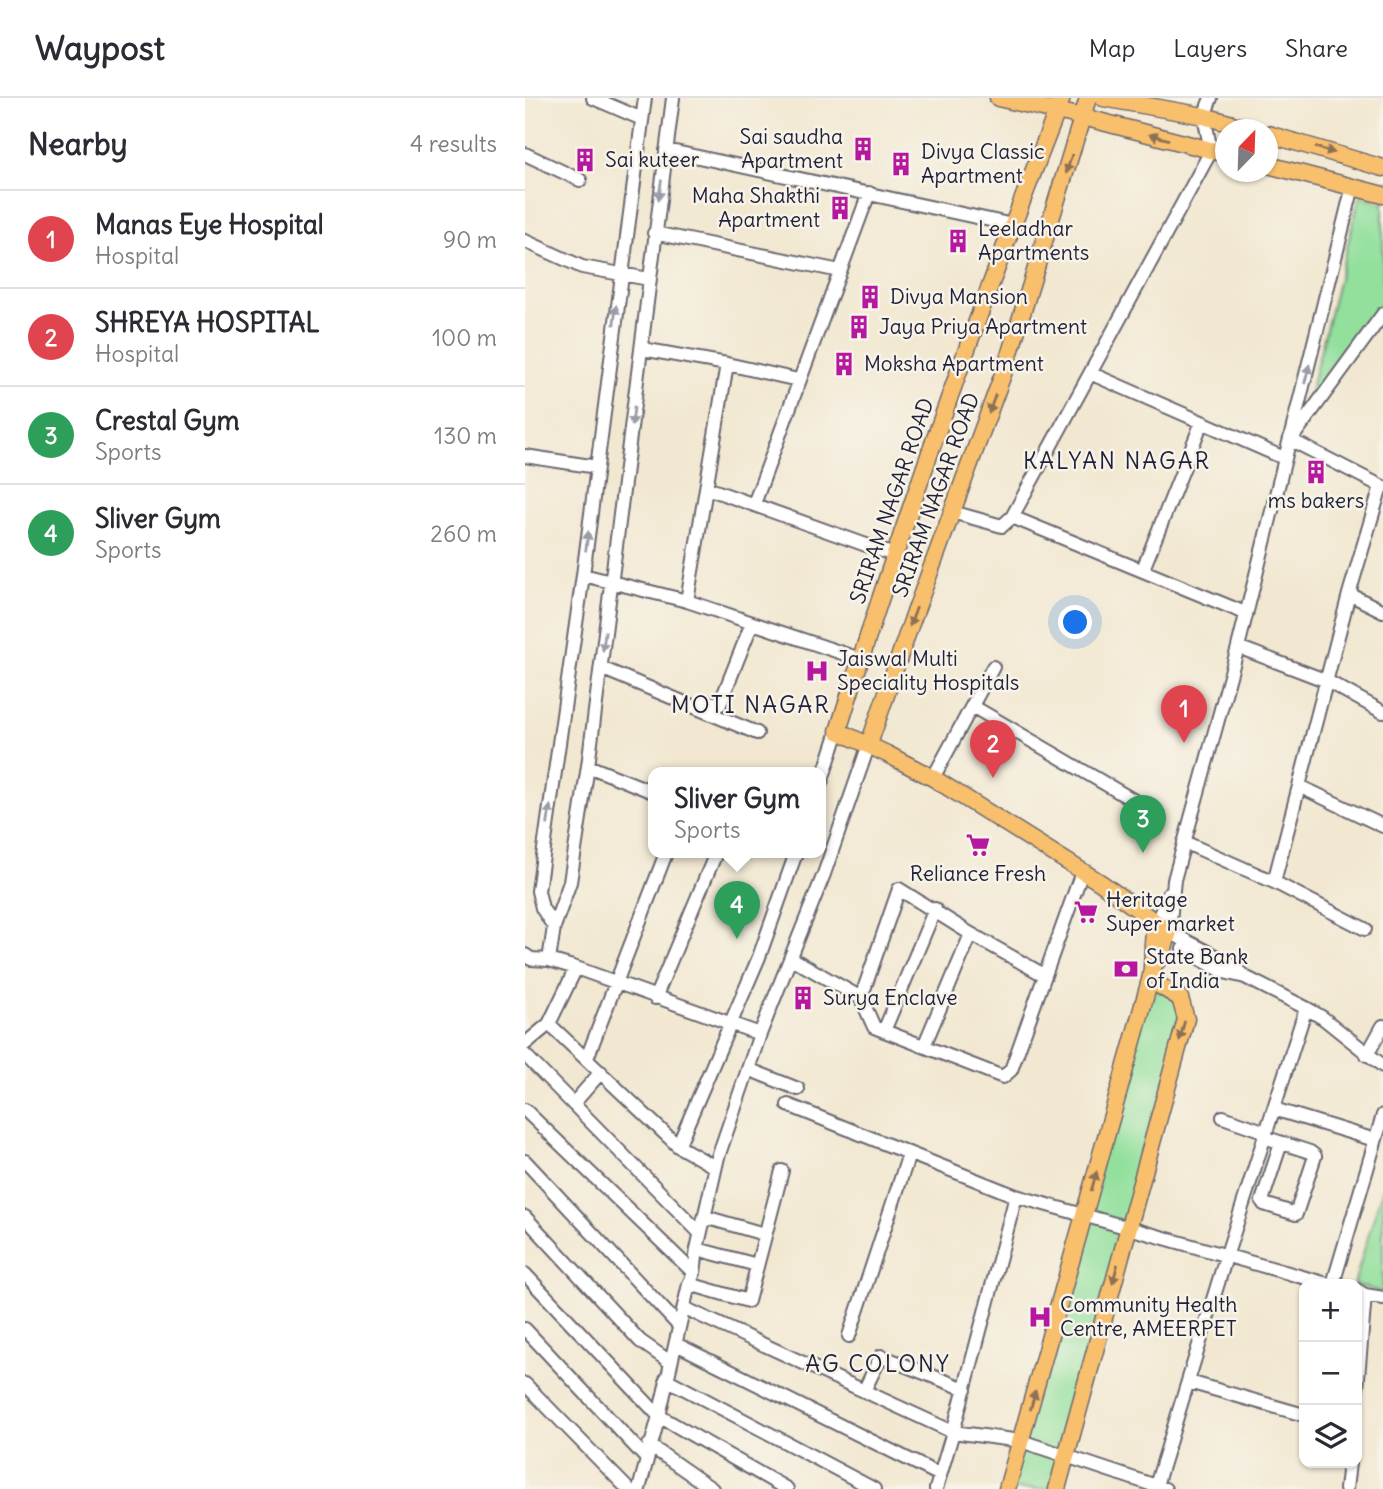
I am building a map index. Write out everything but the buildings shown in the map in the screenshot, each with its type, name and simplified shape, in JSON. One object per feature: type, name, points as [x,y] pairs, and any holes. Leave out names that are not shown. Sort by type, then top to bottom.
[{"type":"main road","points":[[998,98],[1059,104],[1083,117],[1215,152]]},
{"type":"main road","name":"SRIRAM NAGAR ROAD","points":[[869,744],[1006,366],[1088,98]]},
{"type":"main road","points":[[1103,98],[1215,119]]},
{"type":"main road","name":"SRIRAM NAGAR ROAD","points":[[838,731],[894,555],[1059,104]]},
{"type":"main road","points":[[1278,137],[1383,168]]},
{"type":"main road","points":[[1278,167],[1383,195]]},
{"type":"main road","points":[[838,731],[933,778],[1082,872],[1116,908],[1161,932],[1007,1489]]},
{"type":"main road","points":[[1057,1489],[1186,1019],[1180,998],[1152,972]]},
{"type":"street","points":[[593,98],[642,119]]},
{"type":"street","points":[[554,928],[542,908],[538,891],[583,575],[645,98]]},
{"type":"street","points":[[549,960],[554,928],[570,883],[588,766],[673,98]]},
{"type":"street","points":[[1211,98],[1204,116],[1215,145]]},
{"type":"street","points":[[666,150],[1013,225]]},
{"type":"street","points":[[525,154],[580,180]]},
{"type":"street","points":[[952,512],[1002,526],[1012,517],[1215,158]]},
{"type":"street","points":[[1353,186],[1238,647],[1161,932],[1229,963],[1245,977],[1323,1018],[1383,1066]]},
{"type":"street","points":[[754,504],[869,193]]},
{"type":"street","points":[[655,233],[840,271]]},
{"type":"street","points":[[525,241],[582,267],[649,279]]},
{"type":"street","points":[[1291,440],[1383,314]]},
{"type":"street","points":[[642,349],[798,380]]},
{"type":"street","points":[[687,601],[727,364]]},
{"type":"street","points":[[1092,374],[1284,458]]},
{"type":"street","points":[[1143,569],[1202,422]]},
{"type":"street","points":[[1274,882],[1349,594],[1382,487],[1291,440]]},
{"type":"street","points":[[525,456],[597,467]]},
{"type":"street","points":[[706,488],[894,555]]},
{"type":"street","points":[[1012,517],[1245,612]]},
{"type":"street","points":[[583,575],[612,580],[687,601],[860,659]]},
{"type":"street","points":[[1349,594],[1383,611]]},
{"type":"street","points":[[705,702],[720,704],[752,623]]},
{"type":"street","points":[[1238,647],[1327,681],[1383,712]]},
{"type":"street","points":[[933,778],[993,667]]},
{"type":"street","points":[[601,668],[757,733]]},
{"type":"street","points":[[972,706],[1138,803]]},
{"type":"street","points":[[826,768],[838,731]]},
{"type":"street","points":[[643,1487],[648,1452],[659,1416],[715,1167],[760,1034],[824,874],[869,744]]},
{"type":"street","points":[[588,766],[648,790]]},
{"type":"street","points":[[1299,786],[1383,826]]},
{"type":"street","points":[[1184,842],[1274,882],[1365,929]]},
{"type":"street","points":[[587,1058],[664,858]]},
{"type":"street","points":[[655,998],[714,858]]},
{"type":"street","points":[[678,1146],[759,957],[794,858]]},
{"type":"street","points":[[791,958],[861,998],[874,1027],[1003,1077],[1011,1070],[1082,872]]},
{"type":"street","points":[[861,998],[899,888],[971,934],[1044,975]]},
{"type":"street","points":[[884,1031],[935,909]]},
{"type":"street","points":[[924,1046],[971,934]]},
{"type":"street","points":[[525,955],[531,959],[549,960],[576,968],[760,1034]]},
{"type":"street","points":[[525,1044],[549,1024],[576,968]]},
{"type":"street","points":[[684,1308],[953,1432],[1021,1441],[1158,1488],[1226,1256],[1306,1008]]},
{"type":"street","points":[[549,1024],[678,1146],[715,1167]]},
{"type":"street","points":[[1367,1055],[1383,1026]]},
{"type":"street","points":[[525,1055],[700,1233]]},
{"type":"street","points":[[748,1069],[798,1089]]},
{"type":"street","points":[[573,1104],[601,1072]]},
{"type":"street","points":[[788,1105],[1016,1196],[1309,1279]]},
{"type":"street","points":[[1274,1109],[1375,1140]]},
{"type":"street","points":[[525,1110],[691,1279],[748,1301],[782,1171]]},
{"type":"street","points":[[1223,1117],[1315,1156],[1297,1213],[1263,1203],[1280,1143]]},
{"type":"street","points":[[1334,1279],[1382,1122]]},
{"type":"street","points":[[849,1336],[909,1154]]},
{"type":"street","points":[[525,1161],[679,1326]]},
{"type":"street","points":[[1248,1187],[1265,1192]]},
{"type":"street","points":[[936,1489],[1016,1196]]},
{"type":"street","points":[[525,1217],[640,1341],[670,1362]]},
{"type":"street","points":[[705,1217],[764,1234]]},
{"type":"street","points":[[697,1249],[757,1265]]},
{"type":"street","points":[[525,1274],[659,1416],[787,1489]]},
{"type":"street","points":[[1362,1293],[1383,1298]]},
{"type":"street","points":[[525,1329],[648,1452],[712,1489]]},
{"type":"street","points":[[675,1344],[940,1475]]},
{"type":"street","points":[[864,1391],[881,1356],[965,1389]]},
{"type":"street","points":[[666,1379],[874,1489]]},
{"type":"street","points":[[1189,1381],[1299,1414]]},
{"type":"street","points":[[525,1384],[628,1489]]},
{"type":"street","points":[[1346,1489],[1348,1468]]},
{"type":"green space","points":[[1360,196],[1383,203],[1383,301],[1306,408]]},
{"type":"green space","points":[[1150,980],[1180,998],[1186,1019],[1057,1489],[1007,1489]]},
{"type":"green space","points":[[1383,1187],[1383,1293],[1362,1286],[1362,1279],[1355,1279]]},
{"type":"place","name":"Sai saudha Apartment","points":[[863,149]]},
{"type":"place","name":"Sai kuteer","points":[[585,160]]},
{"type":"place","name":"Divya Classic Apartment","points":[[901,164]]},
{"type":"place","name":"Maha Shakthi Apartment","points":[[840,208]]},
{"type":"place","name":"Leeladhar Apartments","points":[[958,241]]},
{"type":"place","name":"Divya Mansion","points":[[870,297]]},
{"type":"place","name":"Jaya Priya Apartment","points":[[859,327]]},
{"type":"place","name":"Moksha Apartment","points":[[844,364]]},
{"type":"place","name":"ms bakers","points":[[1316,472]]},
{"type":"place","name":"Jaiswal Multi Speciality Hospitals","points":[[817,671]]},
{"type":"place","name":"Manas Eye Hospital","points":[[1184,743]]},
{"type":"place","name":"SHREYA HOSPITAL","points":[[993,778]]},
{"type":"place","name":"Reliance Fresh","points":[[978,845]]},
{"type":"place","name":"Crestal Gym","points":[[1143,853]]},
{"type":"place","name":"Heritage Super market","points":[[1086,912]]},
{"type":"place","name":"Sliver Gym","points":[[737,939]]},
{"type":"place","name":"State Bank of India","points":[[1126,969]]},
{"type":"place","name":"Surya Enclave","points":[[803,998]]},
{"type":"place","name":"Community Health Centre, AMEERPET","points":[[1040,1317]]},
{"type":"district","name":"KALYAN NAGAR","points":[[1117,461]]},
{"type":"district","name":"MOTI NAGAR","points":[[751,705]]},
{"type":"district","name":"AG COLONY","points":[[878,1364]]}]
